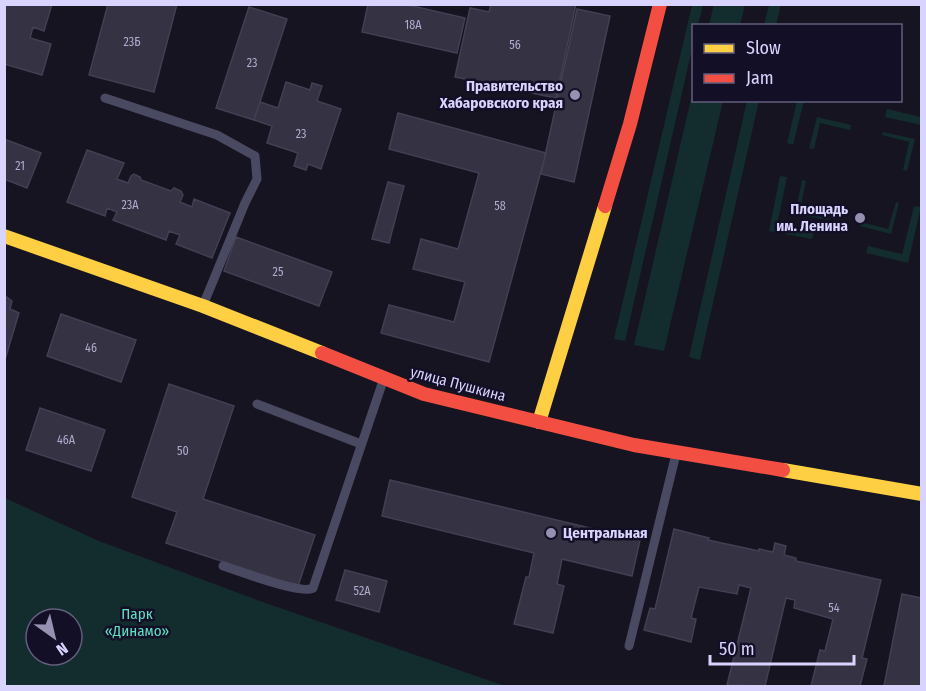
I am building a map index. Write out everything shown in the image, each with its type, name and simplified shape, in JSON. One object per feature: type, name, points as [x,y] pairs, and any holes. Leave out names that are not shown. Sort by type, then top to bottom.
[{"type":"street","points":[[539,422],[630,124],[660,4]]},
{"type":"street","name":"улица Пушкина","points":[[4,237],[203,306],[424,394],[634,445],[921,494]]},
{"type":"lane","points":[[105,98],[217,135],[255,156],[257,179],[203,306]]},
{"type":"lane","points":[[222,566],[290,587],[304,590],[313,588],[384,379]]},
{"type":"lane","points":[[257,404],[361,444]]},
{"type":"lane","points":[[628,646],[676,452]]},
{"type":"green space","points":[[714,4],[745,5],[740,24],[709,24]]},
{"type":"green space","points":[[692,5],[703,5],[698,24],[692,24],[692,49],[625,341],[614,339]]},
{"type":"green space","points":[[769,5],[781,5],[776,24],[764,24]]},
{"type":"green space","points":[[692,94],[692,102],[723,102],[664,351],[634,345]]},
{"type":"green space","points":[[747,102],[759,102],[700,360],[689,357]]},
{"type":"green space","points":[[797,102],[804,102],[793,145],[787,143]]},
{"type":"green space","points":[[887,109],[921,117],[921,125],[885,117]]},
{"type":"green space","points":[[817,117],[851,125],[850,130],[820,123],[814,149],[809,148]]},
{"type":"green space","points":[[883,132],[915,139],[907,171],[903,170],[909,142],[882,135]]},
{"type":"green space","points":[[780,176],[787,177],[777,225],[814,232],[812,239],[769,231]]},
{"type":"green space","points":[[802,180],[806,181],[800,210],[829,216],[828,220],[795,214]]},
{"type":"green space","points":[[896,202],[899,203],[891,234],[860,226],[861,222],[888,229]]},
{"type":"green space","points":[[914,206],[921,207],[908,263],[866,253],[868,246],[902,254]]},
{"type":"green space","name":"Парк «Динамо»","points":[[5,498],[99,541],[260,601],[505,686],[5,686]]},
{"type":"building","points":[[4,4],[52,4],[44,31],[33,27],[30,38],[51,44],[42,75],[4,64]]},
{"type":"building","points":[[108,4],[177,4],[154,92],[89,75]]},
{"type":"building","points":[[368,4],[404,4],[465,18],[457,53],[362,32]]},
{"type":"building","points":[[491,4],[576,4],[556,98],[455,77],[470,8],[489,12]]},
{"type":"building","points":[[249,7],[287,19],[254,120],[216,108]]},
{"type":"building","name":"Правительство Хабаровского края","points":[[577,9],[610,16],[574,182],[541,174]]},
{"type":"building","points":[[286,82],[310,90],[312,83],[322,86],[317,101],[341,109],[321,169],[308,164],[306,170],[294,166],[298,153],[267,143],[272,126],[254,120],[260,102],[278,108]]},
{"type":"building","points":[[398,113],[546,153],[489,362],[381,333],[389,305],[454,322],[465,282],[413,269],[421,239],[458,249],[479,173],[389,149]]},
{"type":"building","points":[[4,139],[41,153],[27,188],[4,179]]},
{"type":"building","points":[[87,150],[124,163],[117,179],[128,183],[134,174],[141,180],[171,191],[174,188],[181,191],[183,195],[180,202],[192,207],[194,199],[230,213],[212,258],[176,244],[180,235],[169,231],[166,240],[113,220],[117,212],[107,208],[105,216],[67,202]]},
{"type":"building","points":[[388,182],[404,186],[389,243],[372,239]]},
{"type":"building","points":[[236,237],[332,272],[319,306],[224,271]]},
{"type":"building","points":[[4,295],[12,301],[10,309],[19,313],[4,363]]},
{"type":"building","points":[[61,314],[136,340],[121,382],[47,356]]},
{"type":"building","points":[[169,384],[234,406],[203,499],[315,535],[298,586],[166,543],[177,512],[132,497]]},
{"type":"building","points":[[40,408],[105,430],[91,471],[26,450]]},
{"type":"building","points":[[390,480],[640,540],[632,576],[562,559],[557,584],[564,586],[553,633],[514,624],[534,553],[382,516]]},
{"type":"building","points":[[674,529],[709,538],[708,540],[759,551],[759,549],[773,552],[775,543],[786,546],[784,555],[796,558],[796,561],[881,580],[862,658],[867,659],[860,686],[811,686],[820,650],[825,651],[833,619],[794,608],[795,600],[786,598],[765,686],[727,685],[751,588],[739,585],[737,594],[699,587],[691,618],[696,619],[691,642],[644,630],[650,608],[655,609]]},
{"type":"building","points":[[345,570],[387,581],[379,612],[336,600]]},
{"type":"building","points":[[902,594],[922,598],[922,686],[884,686]]},
{"type":"traffic: slow","points":[[539,422],[605,206]]},
{"type":"traffic: slow","points":[[4,236],[203,306],[322,353]]},
{"type":"traffic: slow","points":[[783,470],[922,494]]},
{"type":"traffic: jam","points":[[605,206],[630,124],[660,4]]},
{"type":"traffic: jam","points":[[322,353],[424,394],[634,445],[783,470]]},
{"type":"place","name":"Правительство Хабаровского края","points":[[575,95]]},
{"type":"place","name":"Площадь им. Ленина","points":[[860,218]]},
{"type":"place","name":"Центральная","points":[[551,533]]}]
